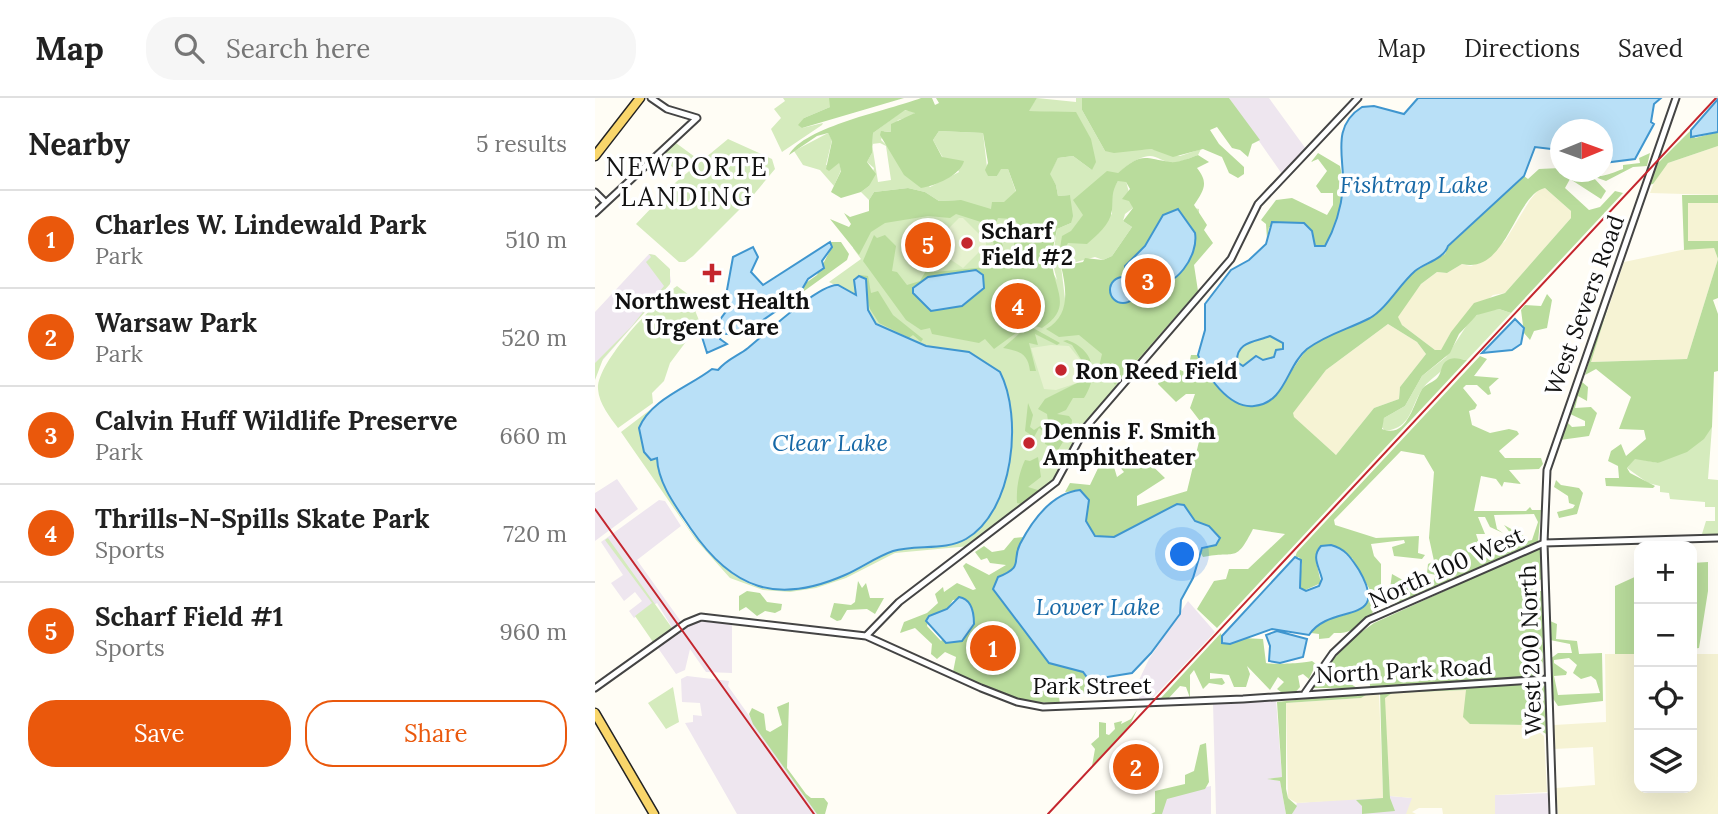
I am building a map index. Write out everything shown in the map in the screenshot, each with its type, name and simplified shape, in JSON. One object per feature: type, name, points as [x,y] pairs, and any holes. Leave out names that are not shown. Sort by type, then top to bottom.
[{"type":"main road","points":[[595,156],[640,98]]},
{"type":"main road","points":[[617,128],[649,98]]},
{"type":"main road","points":[[595,713],[654,814]]},
{"type":"street","points":[[595,213],[697,118],[667,108],[649,98]]},
{"type":"street","points":[[866,636],[899,602],[1056,482],[1086,427],[1231,259],[1258,204],[1357,98]]},
{"type":"street","name":"West Severs Road","points":[[1546,485],[1552,450],[1676,98]]},
{"type":"street","points":[[595,192],[604,203]]},
{"type":"street","points":[[595,198],[604,203]]},
{"type":"street","name":"West 200 North","points":[[1546,485],[1544,543],[1553,814]]},
{"type":"street","name":"North 100 West","points":[[1305,693],[1333,653],[1368,620],[1544,543],[1718,538]]},
{"type":"street","name":"Park Street","points":[[595,688],[686,623],[701,617],[866,636],[981,688],[1033,706],[1209,701],[1305,693]]},
{"type":"street","name":"North Park Road","points":[[1305,693],[1547,679]]},
{"type":"shaded area","points":[[1229,98],[1269,98],[1306,149],[1282,174]]},
{"type":"shaded area","points":[[1718,146],[1718,195],[1650,193],[1658,172],[1668,163]]},
{"type":"shaded area","points":[[1545,188],[1571,211],[1571,218],[1505,293],[1493,295],[1451,332],[1441,351],[1435,350],[1402,325],[1397,317],[1421,284],[1437,272],[1447,273],[1462,264],[1471,266],[1482,261],[1505,241],[1530,200],[1539,189]]},
{"type":"shaded area","points":[[1688,203],[1718,203],[1718,241],[1688,241]]},
{"type":"shaded area","points":[[1691,248],[1714,248],[1718,259],[1687,359],[1590,362],[1624,262]]},
{"type":"shaded area","points":[[649,254],[669,268],[671,282],[595,369],[595,312]]},
{"type":"shaded area","points":[[1388,324],[1417,342],[1426,354],[1400,387],[1399,399],[1374,408],[1336,455],[1293,417],[1293,412],[1326,370]]},
{"type":"shaded area","points":[[617,479],[638,509],[595,541],[595,493]]},
{"type":"shaded area","points":[[659,500],[665,501],[681,526],[637,560],[682,623],[673,629],[657,603],[634,618],[629,611],[642,601],[635,592],[624,601],[611,583],[623,575],[601,542]]},
{"type":"shaded area","points":[[1188,601],[1215,632],[1150,701],[1139,701],[1139,680],[1149,659]]},
{"type":"shaded area","points":[[696,621],[732,624],[732,673],[706,672],[690,649],[685,670],[676,674],[658,648]]},
{"type":"shaded area","points":[[1605,654],[1634,654],[1634,793],[1697,793],[1697,654],[1718,654],[1718,814],[1558,814],[1556,788],[1595,785],[1593,747],[1554,749],[1554,725],[1606,722]]},
{"type":"shaded area","points":[[687,676],[729,681],[728,686],[819,814],[737,814],[685,723],[693,722],[693,715],[702,716],[700,703],[682,702],[681,679]]},
{"type":"shaded area","points":[[1466,690],[1470,724],[1531,725],[1544,736],[1547,792],[1495,795],[1495,814],[1443,814],[1442,808],[1419,808],[1412,812],[1416,814],[1406,814],[1412,798],[1390,796],[1384,698],[1392,693]]},
{"type":"shaded area","points":[[1371,692],[1379,693],[1383,798],[1297,803],[1288,798],[1286,703],[1361,698]]},
{"type":"shaded area","points":[[1276,700],[1282,777],[1268,779],[1280,781],[1286,814],[1216,814],[1213,703]]},
{"type":"shaded area","points":[[1211,786],[1211,814],[1161,814],[1161,797]]},
{"type":"shaded area","points":[[1551,793],[1552,814],[1495,814],[1494,795]]},
{"type":"shaded area","points":[[1390,796],[1413,798],[1407,814],[1292,814],[1297,803]]},
{"type":"green space","points":[[783,98],[829,98],[832,103],[830,107],[804,118],[802,128],[823,123],[782,152],[771,129],[781,118],[774,109],[785,101]]},
{"type":"green space","points":[[829,98],[904,98],[802,128],[798,125],[804,118],[830,107]]},
{"type":"green space","points":[[921,98],[932,98],[935,105],[939,103],[936,98],[1037,98],[1029,111],[1076,112],[1091,139],[1096,162],[1092,170],[1073,156],[1058,158],[1050,174],[1058,196],[1070,195],[1073,216],[1071,223],[1057,229],[1053,250],[1054,273],[1060,298],[1057,313],[1042,328],[1035,326],[1042,311],[1025,286],[1014,285],[1005,291],[1006,302],[1014,315],[1027,325],[994,349],[985,339],[979,343],[932,334],[930,328],[921,330],[906,320],[863,261],[874,235],[877,238],[885,235],[896,246],[892,271],[897,272],[907,285],[920,281],[927,269],[935,272],[986,267],[993,257],[994,246],[984,223],[956,214],[950,218],[928,216],[885,223],[871,232],[859,255],[830,219],[849,227],[851,224],[844,213],[850,217],[869,211],[869,200],[874,192],[908,188],[925,192],[939,201],[961,200],[991,209],[992,202],[1004,202],[1016,191],[1008,169],[1001,169],[997,176],[988,176],[985,170],[988,163],[983,133],[939,131],[933,140],[942,157],[964,161],[953,175],[921,188],[904,175],[880,135],[881,131],[891,132],[891,124],[915,113],[905,110],[873,133],[872,153],[867,162],[876,174],[869,186],[861,192],[841,198],[831,192],[841,171],[839,163],[829,171],[826,169],[832,141],[828,133],[817,136],[789,155],[797,145],[829,128]],"holes":[[[998,218],[1012,219],[1020,225],[1014,240],[1015,259],[999,266],[996,263],[1003,246],[995,225]]]},
{"type":"green space","points":[[1037,98],[1076,102],[1076,98],[1082,98],[1082,110],[1105,151],[1151,149],[1180,156],[1201,149],[1198,155],[1174,163],[1150,156],[1138,159],[1125,167],[1099,194],[1068,243],[1112,214],[1112,190],[1118,181],[1126,181],[1133,208],[1125,214],[1123,221],[1132,227],[1112,256],[1103,260],[1095,257],[1061,266],[1065,299],[1076,319],[1159,200],[1199,209],[1199,246],[1191,270],[1196,291],[1085,425],[1054,481],[970,546],[895,553],[846,578],[816,588],[790,592],[763,590],[730,578],[696,540],[621,432],[659,403],[657,459],[673,503],[685,524],[717,561],[753,585],[771,589],[819,584],[841,577],[891,552],[955,542],[981,527],[993,509],[1003,487],[1011,438],[1011,413],[1000,372],[969,352],[926,346],[876,324],[868,310],[867,285],[859,276],[854,280],[856,296],[829,282],[861,259],[853,248],[875,223],[900,211],[961,200],[939,201],[925,192],[908,188],[874,192],[869,200],[861,192],[869,186],[874,168],[867,162],[872,146],[878,182],[891,180],[886,146],[880,143],[872,144],[873,133],[904,110],[915,112],[913,116],[898,120],[891,132],[884,131],[881,140],[930,187],[959,172],[954,160],[943,158],[933,140],[939,131],[983,133],[988,176],[997,176],[1000,169],[1008,169],[1016,192],[1004,203],[1019,214],[1057,280],[1052,261],[1057,229],[1071,223],[1070,195],[1058,196],[1056,185],[1049,174],[1058,158],[1073,156],[1092,170],[1076,113],[1028,111]]},
{"type":"green space","points":[[1082,98],[1229,98],[1260,140],[1252,144],[1248,157],[1240,150],[1232,148],[1217,127],[1210,130],[1219,144],[1244,167],[1244,174],[1238,178],[1229,173],[1222,157],[1203,149],[1173,157],[1151,149],[1114,153],[1105,151],[1082,110]]},
{"type":"green space","points":[[692,127],[676,143],[695,157],[679,173],[659,155],[654,158]]},
{"type":"green space","points":[[1691,130],[1695,138],[1718,132],[1718,146],[1668,163],[1653,184],[1648,185],[1658,163]]},
{"type":"green space","points":[[828,133],[832,140],[826,165],[839,162],[841,170],[834,186],[820,170],[803,165],[794,151]]},
{"type":"green space","points":[[728,139],[772,159],[775,169],[750,199],[693,256],[685,262],[679,262],[636,224],[676,182]]},
{"type":"green space","points":[[1318,153],[1340,166],[1342,176],[1340,207],[1325,246],[1315,246],[1312,231],[1269,227],[1267,239],[1266,224],[1261,220],[1276,200],[1292,198],[1327,215],[1333,205],[1333,193],[1321,193],[1316,186],[1327,171],[1318,159],[1311,162]]},
{"type":"green space","points":[[1650,153],[1647,166],[1633,167],[1613,177],[1613,172],[1623,169],[1623,165],[1640,163],[1639,158]]},
{"type":"green space","points":[[1198,155],[1209,162],[1197,168],[1203,178],[1204,187],[1194,205],[1207,225],[1204,230],[1213,243],[1194,265],[1198,291],[1115,385],[1110,378],[1097,375],[1102,354],[1079,335],[1059,337],[1046,329],[1059,317],[1065,302],[1061,266],[1083,262],[1085,258],[1103,260],[1112,256],[1132,227],[1123,221],[1133,208],[1129,201],[1122,199],[1130,189],[1126,182],[1118,181],[1113,192],[1111,215],[1106,225],[1087,244],[1068,243],[1065,251],[1060,248],[1062,236],[1071,231],[1083,215],[1073,200],[1107,171],[1118,173],[1138,159],[1173,162]],"holes":[[[1163,215],[1195,233],[1193,253],[1175,280],[1145,284],[1126,272],[1127,263],[1145,246]]]},
{"type":"green space","points":[[1550,168],[1550,182],[1568,182],[1565,188],[1589,210],[1600,207],[1615,191],[1623,193],[1511,313],[1499,309],[1477,315],[1459,334],[1450,353],[1422,376],[1405,406],[1384,418],[1382,429],[1390,431],[1403,425],[1423,388],[1436,379],[1447,361],[1454,358],[1467,360],[1217,628],[1197,609],[1214,581],[1226,579],[1229,569],[1248,569],[1285,534],[1253,529],[1242,547],[1234,554],[1203,557],[1200,552],[1206,546],[1184,506],[1177,504],[1121,534],[1099,537],[1090,532],[1075,491],[1065,492],[1070,483],[1090,485],[1102,460],[1114,467],[1117,477],[1124,472],[1119,466],[1141,455],[1165,478],[1137,496],[1137,506],[1187,491],[1203,425],[1190,408],[1195,394],[1186,394],[1176,402],[1158,384],[1167,364],[1187,373],[1191,355],[1198,355],[1205,371],[1229,397],[1273,398],[1306,350],[1337,330],[1377,312],[1414,272],[1445,254],[1448,247],[1524,176],[1528,179],[1539,169]],"holes":[[[1545,188],[1571,211],[1571,218],[1505,293],[1474,303],[1451,332],[1441,350],[1435,350],[1402,325],[1398,317],[1421,284],[1437,272],[1447,273],[1462,264],[1477,264],[1490,258],[1535,193]],[[1388,324],[1417,342],[1426,354],[1400,387],[1399,399],[1374,408],[1336,455],[1294,417],[1293,413],[1326,370]]]},
{"type":"green space","points":[[1575,182],[1598,182],[1606,191],[1601,199]]},
{"type":"green space","points":[[1682,195],[1718,195],[1718,203],[1688,203],[1688,241],[1718,241],[1718,259],[1714,248],[1684,250]]},
{"type":"green space","points":[[959,218],[963,218],[986,241],[986,245],[963,268],[947,257],[932,270],[909,247],[909,242],[930,219],[935,219],[946,231]]},
{"type":"green space","points":[[830,242],[841,242],[849,254],[847,260],[789,302],[792,293],[817,275],[832,247]]},
{"type":"green space","points":[[649,254],[655,255],[670,269],[670,284],[603,359],[595,380],[595,363],[631,327],[664,286],[646,262],[651,257]]},
{"type":"green space","points":[[1718,259],[1718,298],[1713,300],[1718,314],[1718,371],[1714,372],[1712,427],[1704,439],[1687,452],[1658,463],[1635,459],[1627,468],[1630,473],[1655,486],[1653,488],[1606,486],[1605,478],[1619,478],[1618,466],[1608,461],[1611,451],[1621,444],[1626,456],[1646,439],[1644,430],[1619,429],[1631,397],[1596,369],[1585,375],[1605,308],[1608,307],[1591,362],[1687,359]]},
{"type":"green space","points":[[860,275],[868,276],[871,293],[878,291],[893,315],[923,339],[921,342],[913,335],[909,338],[879,323],[870,309]]},
{"type":"green space","points":[[677,286],[689,295],[700,323],[670,363],[664,381],[652,393],[653,403],[618,428],[600,400],[600,377],[629,333]]},
{"type":"green space","points":[[1547,294],[1552,300],[1547,328],[1534,331],[1530,340],[1524,333],[1521,310],[1525,305],[1541,306]]},
{"type":"green space","points":[[1499,309],[1511,313],[1467,360],[1456,359],[1425,385],[1401,426],[1385,431],[1381,426],[1384,418],[1405,406],[1422,376],[1446,357],[1469,322],[1482,311]]},
{"type":"green space","points":[[1033,328],[1060,343],[1057,345],[1035,334],[1038,345],[1029,343],[1036,371],[1030,371],[1022,354],[1003,348],[1021,332]]},
{"type":"green space","points":[[1270,336],[1283,343],[1283,350],[1276,350],[1274,357],[1263,360],[1254,357],[1250,364],[1243,366],[1237,362],[1243,346]]},
{"type":"green space","points":[[1067,340],[1084,350],[1092,364],[1093,372],[1084,398],[1073,398],[1066,410],[1057,414],[1069,416],[1072,420],[1071,429],[1058,450],[1045,444],[1044,432],[1039,428],[1034,437],[1025,431],[1028,403],[1033,415],[1030,427],[1034,430],[1048,421],[1047,414],[1038,409],[1045,399],[1087,378],[1089,372],[1072,345],[1063,341]]},
{"type":"green space","name":"Ron Reed Field","points":[[1069,346],[1082,362],[1089,379],[1056,390],[1044,389],[1031,348]]},
{"type":"green space","points":[[1480,356],[1487,359],[1474,376],[1499,378],[1489,387],[1491,394],[1488,395],[1477,385],[1466,385],[1463,388],[1477,405],[1469,411],[1472,425],[1490,433],[1509,429],[1517,431],[1519,434],[1499,451],[1505,458],[1541,458],[1543,464],[1539,469],[1509,470],[1521,484],[1504,482],[1502,487],[1496,479],[1481,476],[1474,511],[1526,511],[1530,507],[1532,510],[1541,510],[1538,542],[1403,603],[1388,603],[1392,574],[1417,588],[1417,583],[1425,578],[1433,582],[1436,575],[1427,573],[1428,564],[1434,561],[1429,538],[1434,472],[1424,455],[1401,451],[1334,520],[1335,525],[1376,538],[1419,536],[1418,553],[1425,555],[1422,559],[1394,556],[1392,547],[1405,543],[1404,540],[1371,544],[1374,556],[1381,564],[1381,585],[1375,592],[1370,590],[1352,558],[1316,561],[1321,583],[1303,591],[1299,585],[1302,564],[1299,557],[1295,557]],"holes":[[[1534,514],[1538,522],[1532,540],[1524,542],[1524,536],[1504,525],[1515,539],[1508,536],[1511,552],[1508,550],[1479,560],[1480,546],[1476,534],[1485,534],[1478,517],[1485,517],[1490,527],[1503,533],[1497,529],[1494,515]]]},
{"type":"green space","points":[[1582,382],[1588,387],[1587,401],[1578,396],[1575,408],[1591,407],[1597,413],[1589,436],[1560,440],[1568,423],[1572,427],[1585,426],[1585,421],[1568,413]]},
{"type":"green space","points":[[1712,427],[1708,479],[1718,480],[1718,534],[1702,534],[1706,521],[1715,521],[1715,507],[1705,507],[1705,502],[1670,499],[1669,493],[1660,492],[1660,486],[1648,483],[1627,468],[1635,458],[1658,463]]},
{"type":"green space","points":[[1038,457],[1041,477],[1028,487],[1041,491],[1021,504],[1017,503],[1018,481],[1025,460]]},
{"type":"green space","points":[[1556,480],[1561,485],[1579,488],[1583,493],[1577,514],[1559,518],[1557,512],[1575,505],[1569,503],[1568,496],[1554,487]]},
{"type":"green space","points":[[1024,537],[1014,568],[1004,574],[996,593],[1049,663],[1083,672],[1089,680],[1085,688],[1088,694],[1070,692],[1059,697],[1060,704],[1018,700],[953,672],[956,657],[945,652],[937,659],[931,654],[932,644],[915,628],[900,633],[904,622],[927,613],[938,603],[935,594],[943,587],[944,592],[957,583],[976,589],[963,566],[966,563],[989,575],[1006,565],[990,563],[987,558],[981,560],[975,552],[984,546],[992,552],[1004,550],[1014,538]],"holes":[[[966,599],[973,609],[941,641],[927,626],[929,616],[947,609],[953,600]]]},
{"type":"green space","points":[[608,538],[672,628],[653,642],[635,616],[652,603],[605,540]]},
{"type":"green space","points":[[1539,548],[1542,549],[1542,578],[1534,587],[1536,591],[1541,591],[1543,598],[1543,676],[1370,687],[1369,664],[1352,666],[1342,678],[1357,688],[1312,688],[1314,680],[1353,638],[1374,623]]},
{"type":"green space","points":[[1708,562],[1708,591],[1697,648],[1697,604],[1697,563]]},
{"type":"green space","points":[[1634,577],[1634,654],[1615,654],[1615,586]]},
{"type":"green space","points":[[858,581],[862,588],[866,583],[870,598],[884,598],[875,614],[867,609],[847,610],[841,620],[830,617],[834,603],[851,605],[855,602]]},
{"type":"green space","points":[[747,591],[760,593],[767,602],[782,604],[781,610],[775,613],[765,611],[757,616],[746,607],[739,611],[739,596]]},
{"type":"green space","points":[[1369,596],[1381,602],[1367,620],[1356,628],[1334,633],[1329,638],[1319,639],[1319,634],[1311,633],[1324,621],[1358,610]]},
{"type":"green space","points":[[1550,621],[1557,624],[1556,639],[1577,641],[1579,654],[1602,653],[1603,701],[1558,706],[1552,697],[1550,659],[1558,653],[1572,653],[1570,644],[1550,640]],"holes":[[[1569,658],[1577,665],[1573,673],[1581,679],[1591,676],[1596,680],[1600,693],[1558,695],[1554,676],[1566,675],[1567,672],[1554,663],[1554,660]]]},
{"type":"green space","points":[[1221,633],[1222,643],[1230,644],[1242,638],[1263,639],[1266,663],[1312,661],[1316,664],[1309,679],[1303,674],[1298,676],[1300,687],[1293,695],[1285,695],[1277,689],[1284,682],[1278,677],[1270,690],[1247,666],[1250,674],[1246,687],[1234,687],[1229,675],[1210,673],[1210,679],[1222,678],[1225,683],[1209,683],[1203,689],[1194,670],[1190,675],[1190,698],[1186,687],[1180,686],[1167,700],[1160,699]]},
{"type":"green space","points":[[1534,683],[1545,686],[1548,735],[1531,725],[1470,724],[1463,717],[1466,690],[1392,693],[1385,698],[1390,798],[1395,811],[1362,814],[1362,806],[1356,800],[1383,798],[1380,691]]},
{"type":"green space","points":[[673,687],[679,722],[666,729],[648,703]]},
{"type":"green space","points":[[1371,692],[1361,698],[1286,703],[1286,789],[1288,798],[1297,806],[1292,814],[1286,814],[1280,781],[1267,779],[1282,777],[1277,702]]},
{"type":"green space","points":[[789,702],[787,768],[806,794],[811,798],[824,798],[828,803],[825,814],[817,814],[753,724],[749,714],[752,708],[764,714],[766,730],[770,732],[782,725],[777,707]]},
{"type":"green space","points":[[1137,710],[1130,725],[1092,766],[1095,749],[1091,744],[1099,737],[1099,722],[1106,723],[1106,734],[1109,735],[1115,729],[1114,723],[1122,721],[1121,724],[1131,719]]},
{"type":"green space","points":[[1206,743],[1209,782],[1205,789],[1167,799],[1162,814],[1151,814],[1155,812],[1155,791],[1185,784],[1185,775],[1194,771],[1200,745]]},
{"type":"green space","points":[[1141,752],[1144,754],[1145,782],[1116,784],[1114,781]]},
{"type":"water","name":"Fishtrap Lake","points":[[1418,98],[1661,98],[1654,104],[1651,122],[1654,124],[1635,159],[1613,162],[1613,119],[1550,119],[1550,149],[1535,147],[1524,176],[1448,246],[1443,254],[1415,271],[1376,314],[1322,339],[1307,349],[1273,398],[1254,406],[1236,402],[1213,381],[1198,355],[1205,330],[1205,304],[1231,270],[1249,260],[1266,244],[1272,222],[1304,223],[1312,231],[1315,246],[1325,246],[1337,218],[1342,196],[1342,134],[1352,115],[1362,107],[1374,106],[1404,114]],"holes":[[[1270,336],[1283,343],[1283,349],[1276,350],[1274,357],[1263,360],[1256,356],[1243,366],[1237,362],[1243,346]]]},
{"type":"water","points":[[1718,99],[1718,132],[1691,137],[1691,130]]},
{"type":"water","points":[[1178,209],[1195,233],[1193,251],[1177,277],[1160,286],[1148,285],[1126,272],[1125,266],[1145,246],[1163,215]]},
{"type":"water","points":[[830,242],[832,247],[822,261],[824,268],[808,279],[801,291],[792,293],[789,302],[740,336],[721,333],[720,339],[727,344],[707,353],[702,337],[713,329],[727,310],[722,297],[727,290],[733,257],[753,247],[758,257],[751,272],[763,285]]},
{"type":"water","points":[[976,270],[983,275],[984,288],[962,306],[931,311],[913,293],[913,288],[928,277]]},
{"type":"water","name":"Clear Lake","points":[[859,276],[866,279],[868,310],[876,324],[926,346],[969,352],[1000,372],[1007,391],[1012,437],[1004,486],[995,507],[982,526],[958,543],[893,551],[845,575],[798,589],[758,586],[723,566],[691,529],[665,486],[657,458],[651,460],[644,452],[639,428],[661,401],[712,369],[718,370],[819,292],[838,285],[856,295],[854,280]]},
{"type":"water","points":[[1123,277],[1132,281],[1136,290],[1132,299],[1123,303],[1114,299],[1110,290],[1114,281]]},
{"type":"water","points":[[1515,319],[1524,328],[1521,344],[1512,350],[1482,353]]},
{"type":"water","name":"Lower Lake","points":[[1080,490],[1089,500],[1086,521],[1095,536],[1114,537],[1177,504],[1184,505],[1195,521],[1209,526],[1220,538],[1216,545],[1202,548],[1193,578],[1181,600],[1180,614],[1151,653],[1132,673],[1089,680],[1083,672],[1049,663],[993,589],[998,577],[1012,570],[1020,544],[1044,510],[1061,496]]},
{"type":"water","points":[[1331,545],[1351,558],[1359,570],[1367,588],[1368,600],[1363,607],[1330,619],[1309,635],[1272,629],[1230,644],[1222,643],[1222,636],[1295,557],[1301,560],[1300,588],[1306,591],[1319,586],[1322,579],[1317,562],[1318,550],[1321,546]]},
{"type":"water","points":[[959,597],[969,603],[974,624],[962,641],[946,643],[926,621],[929,616],[947,609]]},
{"type":"water","points":[[1277,631],[1307,639],[1303,657],[1280,663],[1269,661],[1270,646],[1266,635]]},
{"type":"railway","points":[[1048,814],[1716,98]]},
{"type":"railway","points":[[595,509],[814,814]]},
{"type":"place","name":"Scharf Field #2","points":[[967,243]]},
{"type":"place","name":"Scharf Field #1","points":[[928,245]]},
{"type":"place","name":"Northwest Health Urgent Care","points":[[712,273]]},
{"type":"place","name":"Calvin Huff Wildlife Preserve","points":[[1148,281]]},
{"type":"place","name":"Thrills-N-Spills Skate Park","points":[[1018,306]]},
{"type":"place","name":"Ron Reed Field","points":[[1061,370]]},
{"type":"place","name":"Dennis F. Smith Amphitheater","points":[[1029,443]]},
{"type":"place","name":"Charles W. Lindewald Park","points":[[993,648]]},
{"type":"place","name":"Warsaw Park","points":[[1136,767]]},
{"type":"district","name":"NEWPORTE LANDING","points":[[687,181]]}]
